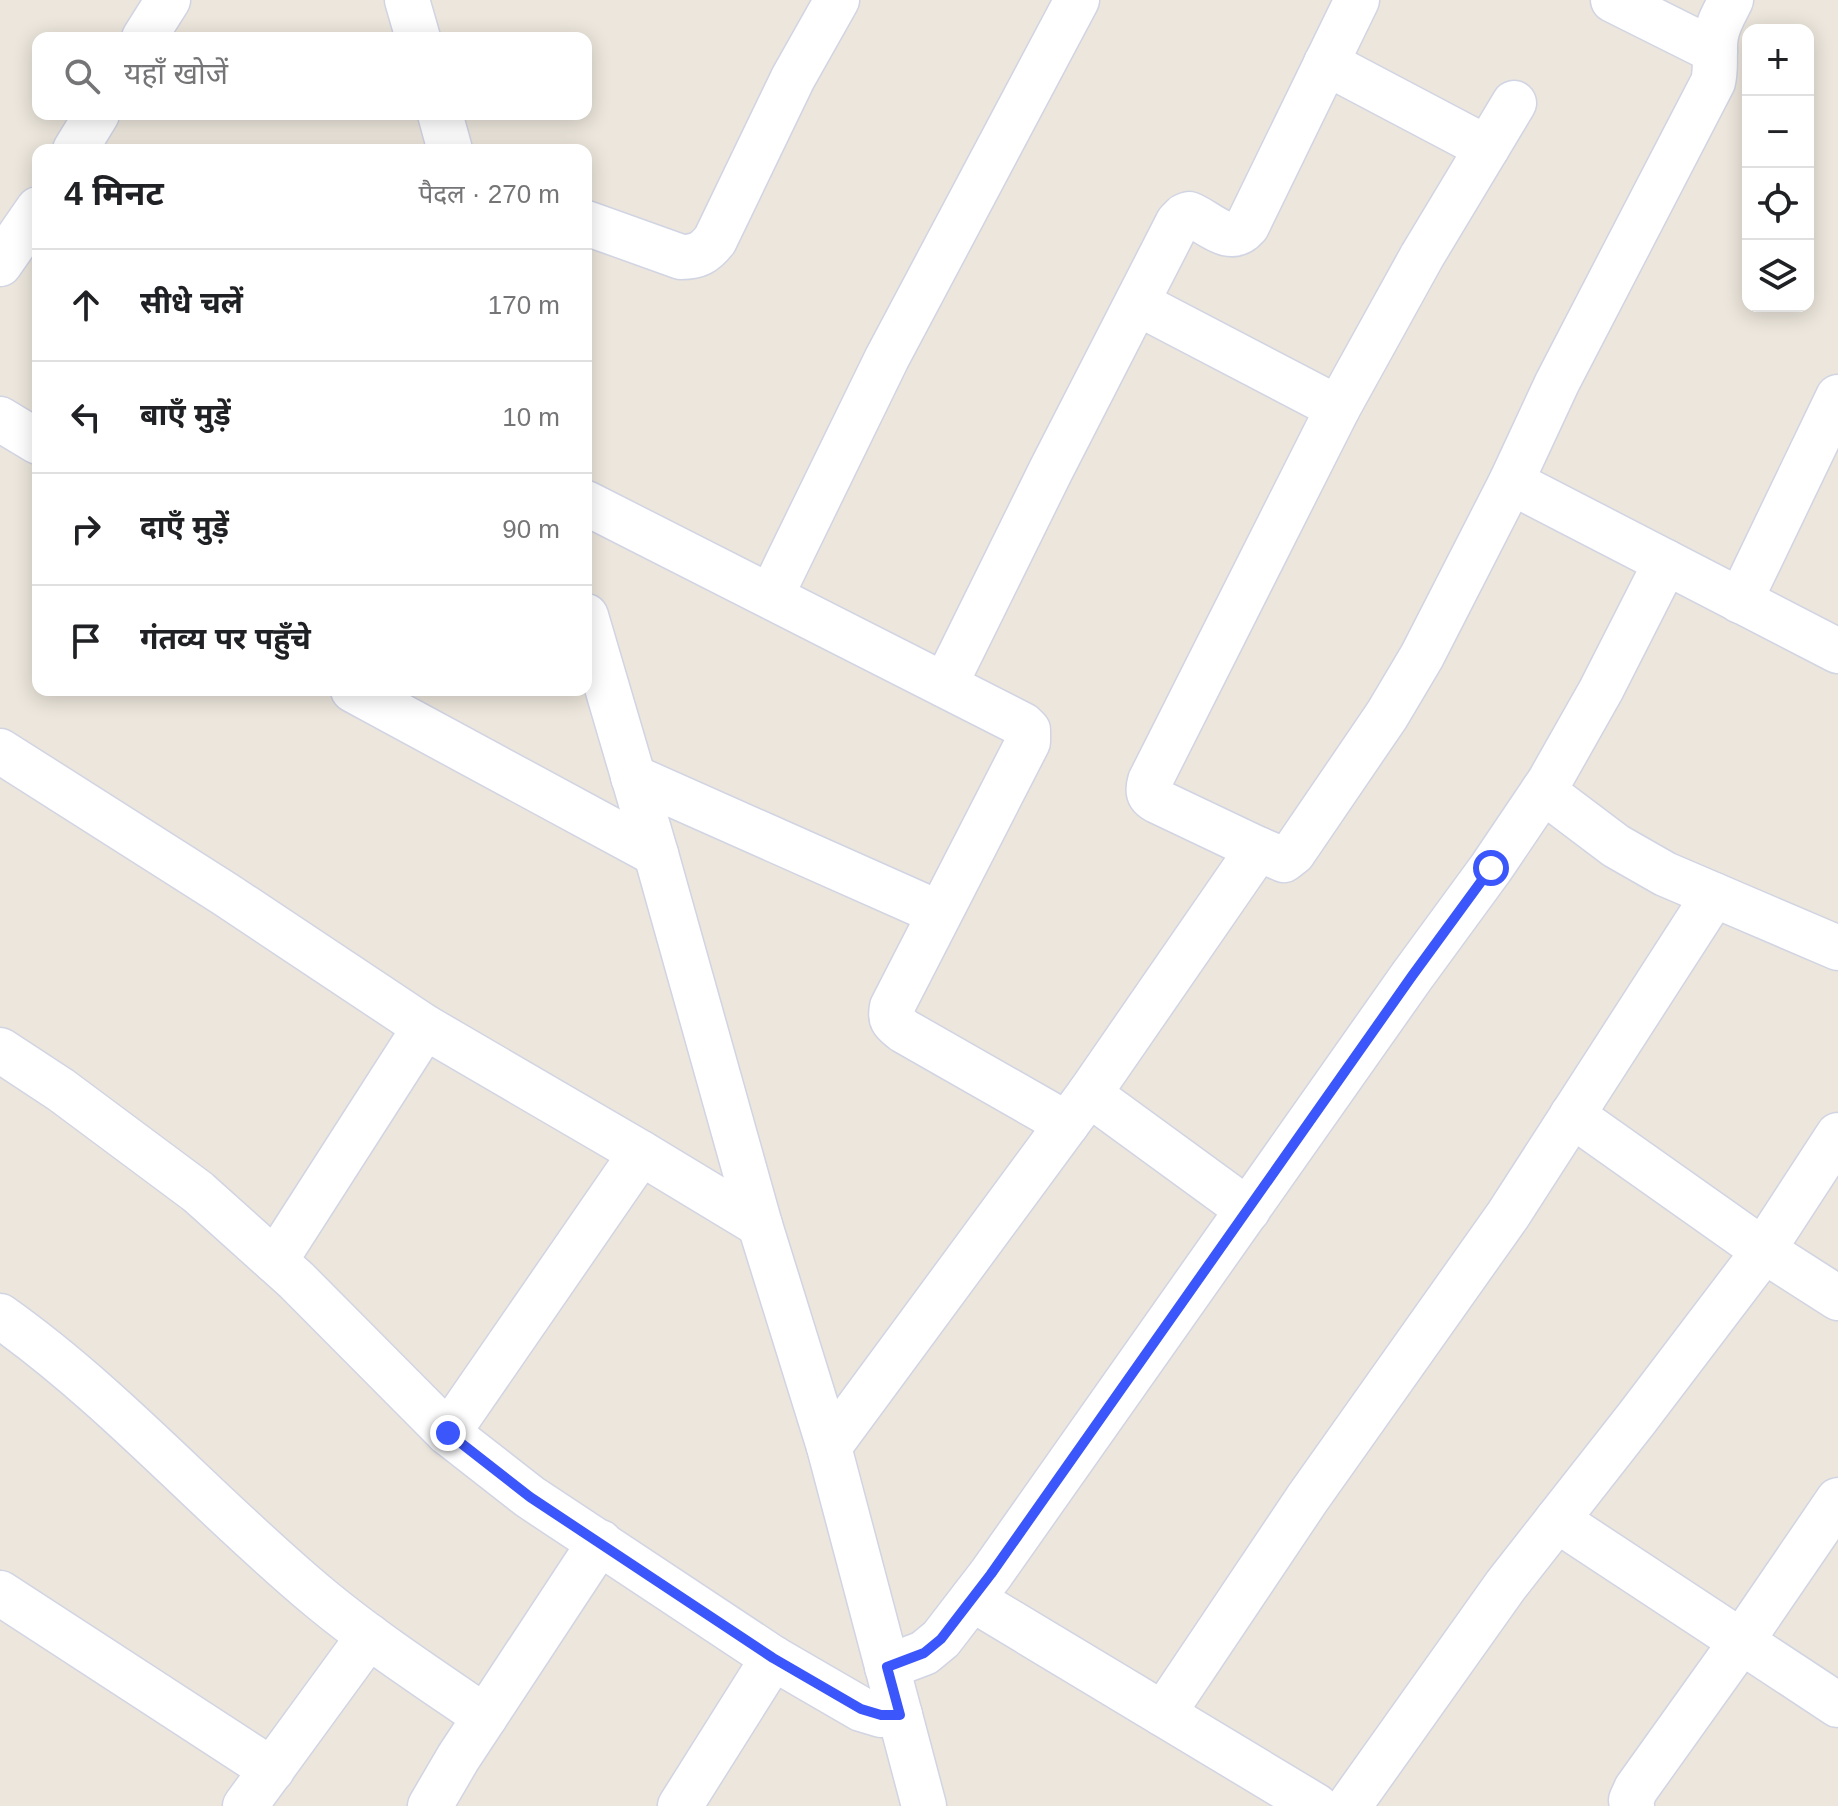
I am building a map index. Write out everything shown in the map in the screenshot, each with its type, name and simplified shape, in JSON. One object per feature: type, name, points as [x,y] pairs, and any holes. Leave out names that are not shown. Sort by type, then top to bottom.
[{"type":"street","points":[[148,32],[168,0]]},
{"type":"street","points":[[407,0],[416,32]]},
{"type":"street","points":[[771,596],[887,358],[1077,0]]},
{"type":"street","points":[[945,685],[1178,222],[1189,214],[1221,232],[1233,235],[1241,233],[1247,226],[1357,0]]},
{"type":"street","points":[[1613,0],[1715,51]]},
{"type":"street","points":[[1514,103],[1422,256],[1338,408],[1150,781],[1150,797],[1284,860],[1293,853],[1387,715],[1422,656],[1511,482],[1557,383],[1713,82],[1716,37],[1731,0]]},
{"type":"street","points":[[592,225],[681,257],[694,257],[706,251],[715,240],[787,92],[826,3]]},
{"type":"street","points":[[1326,63],[1487,148]]},
{"type":"street","points":[[79,144],[93,120]]},
{"type":"street","points":[[442,120],[448,144]]},
{"type":"street","points":[[0,264],[32,223]]},
{"type":"street","points":[[1137,303],[1338,408]]},
{"type":"street","points":[[1740,601],[1838,397]]},
{"type":"street","points":[[0,419],[32,438]]},
{"type":"street","points":[[1511,482],[1838,651]]},
{"type":"street","points":[[592,506],[1028,730],[1028,742],[890,1015],[904,1031],[1078,1109],[1248,1210]]},
{"type":"street","points":[[887,1667],[924,1653],[941,1639],[972,1599],[1491,868],[1543,791],[1601,690],[1666,562]]},
{"type":"street","points":[[592,637],[760,1225],[829,1447],[924,1806]]},
{"type":"street","points":[[364,696],[656,854]]},
{"type":"street","points":[[0,751],[225,894],[425,1027],[760,1225]]},
{"type":"street","points":[[633,777],[939,913]]},
{"type":"street","points":[[1543,791],[1616,846],[1665,874],[1838,948]]},
{"type":"street","points":[[829,1447],[1078,1109],[1258,849]]},
{"type":"street","points":[[1163,1714],[1307,1499],[1508,1215],[1714,895]]},
{"type":"street","points":[[275,1261],[425,1027]]},
{"type":"street","points":[[0,1050],[61,1090],[198,1192],[275,1261],[448,1433],[530,1497],[773,1658],[861,1709],[881,1715],[900,1715]]},
{"type":"street","points":[[1572,1115],[1763,1250],[1838,1298]]},
{"type":"street","points":[[1349,1806],[1506,1585],[1763,1250],[1838,1135]]},
{"type":"street","points":[[448,1433],[641,1153]]},
{"type":"street","points":[[0,1316],[82,1382],[320,1598],[485,1717]]},
{"type":"street","points":[[1632,1806],[1636,1789],[1838,1500]]},
{"type":"street","points":[[1557,1520],[1838,1705]]},
{"type":"street","points":[[430,1806],[600,1542]]},
{"type":"street","points":[[0,1593],[272,1770]]},
{"type":"street","points":[[972,1599],[1316,1806]]},
{"type":"street","points":[[245,1806],[369,1636]]},
{"type":"street","points":[[680,1806],[773,1658]]},
{"type":"route","points":[[448,1433],[530,1497],[773,1658],[861,1709],[881,1715],[900,1715],[887,1667],[924,1653],[941,1639],[991,1574],[1491,868]]}]
